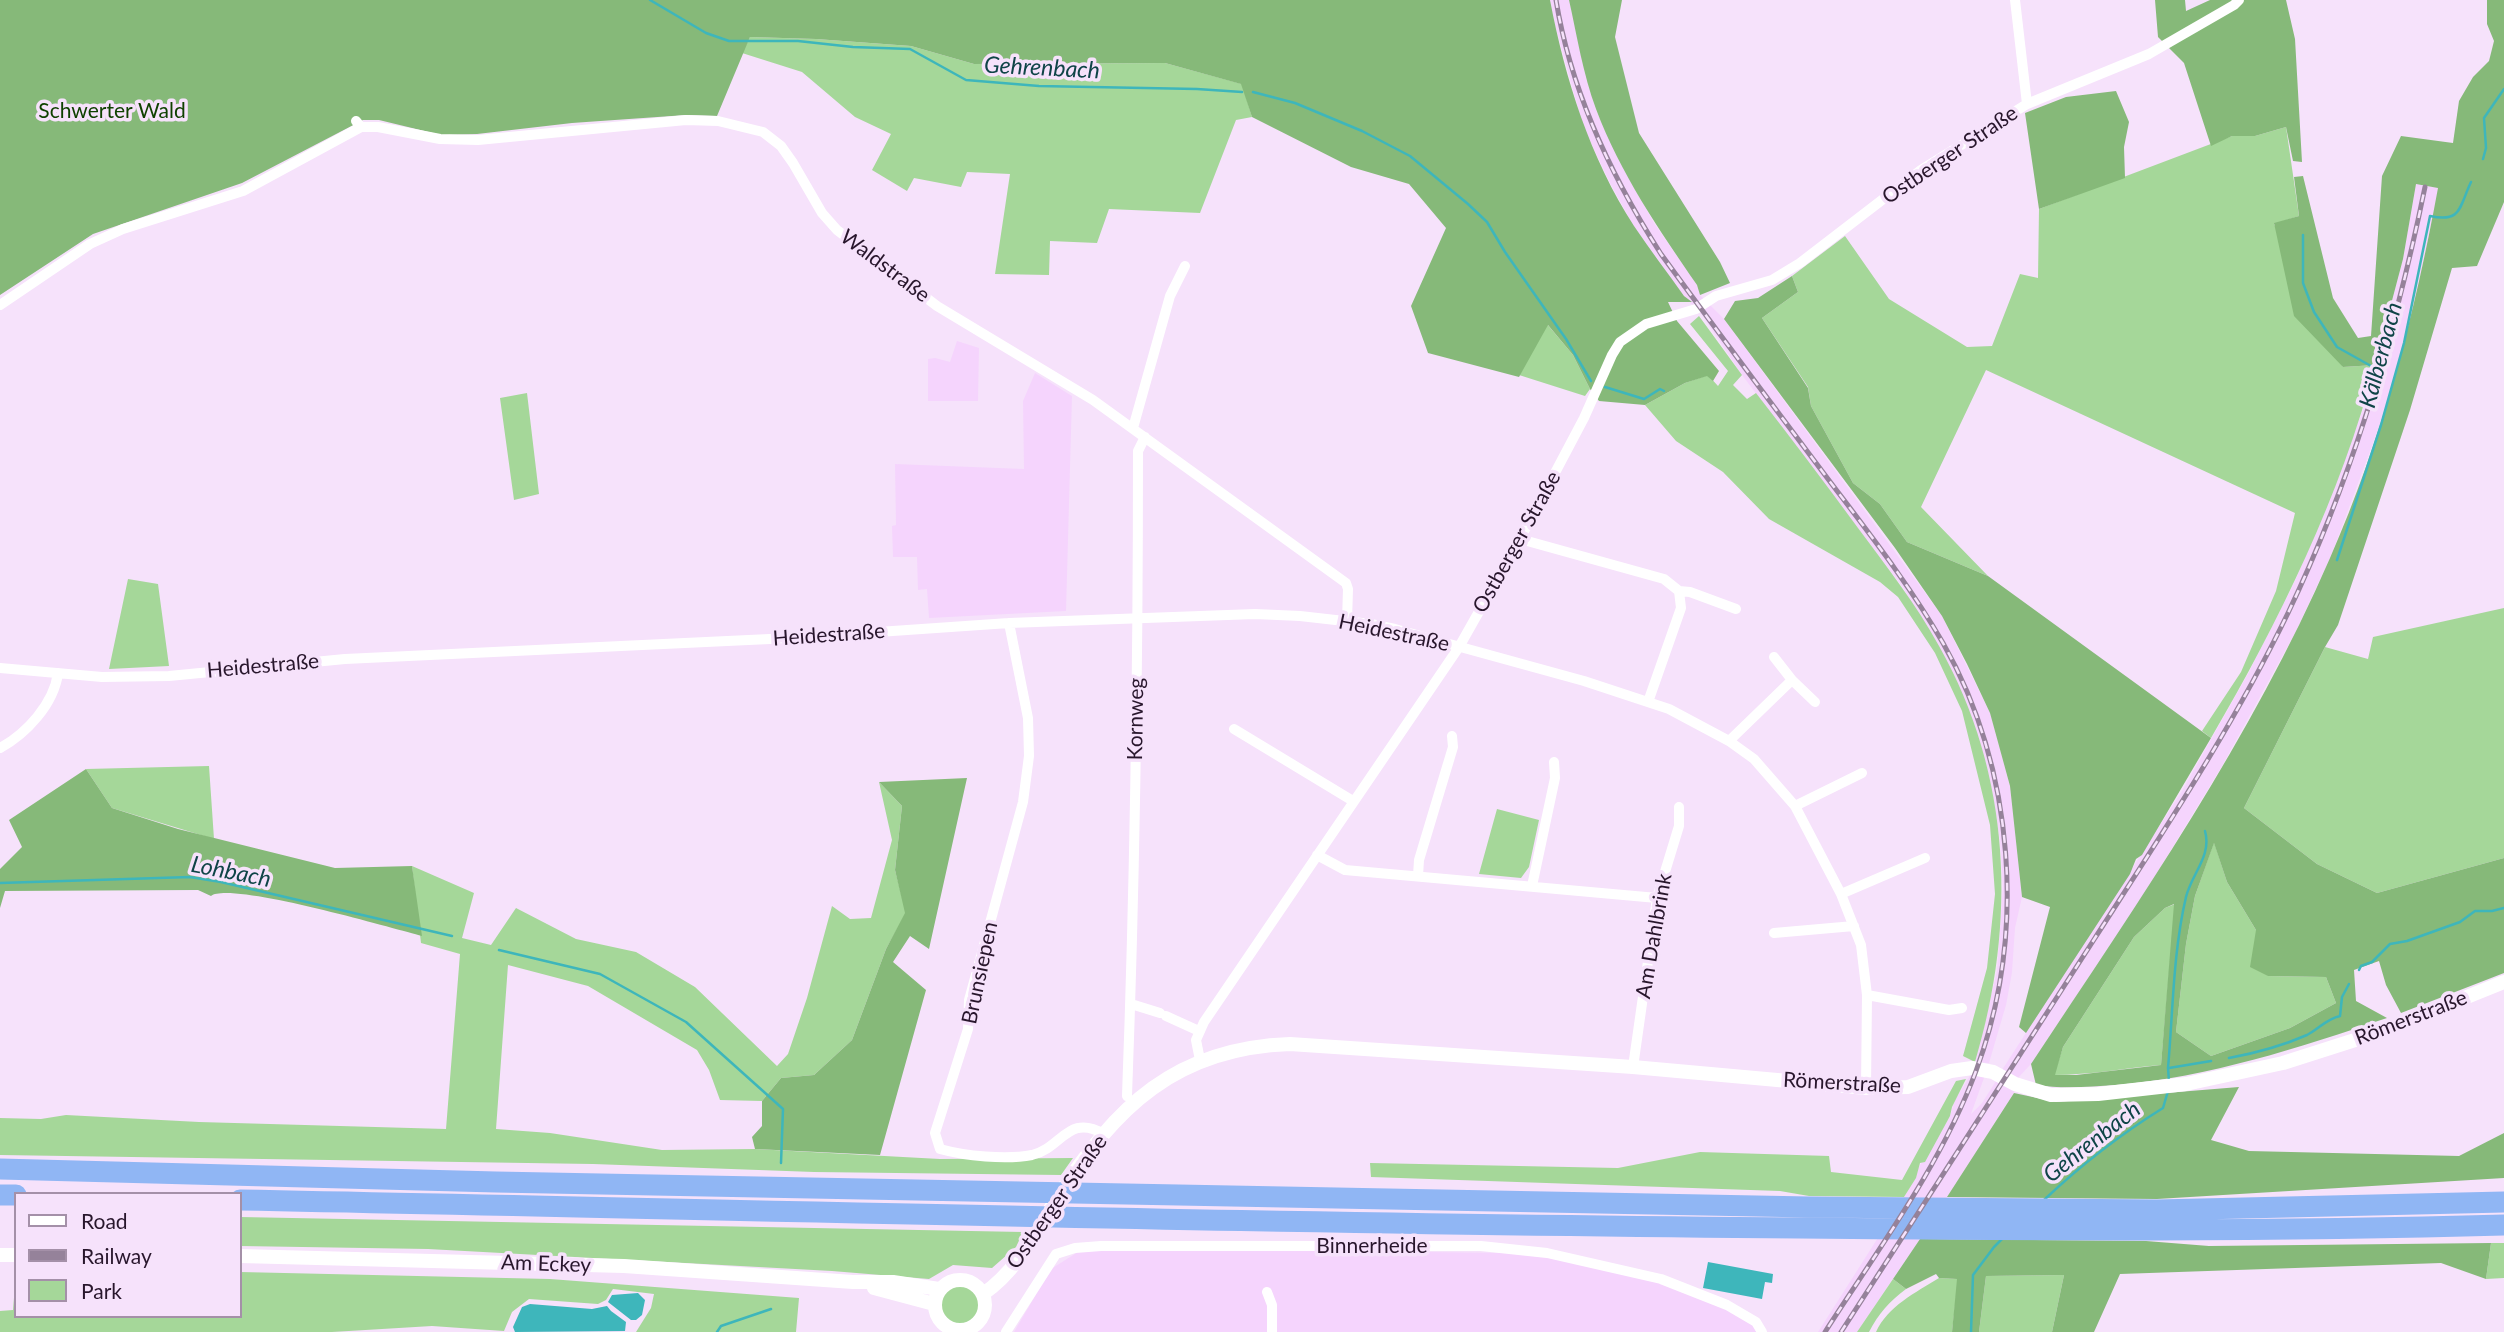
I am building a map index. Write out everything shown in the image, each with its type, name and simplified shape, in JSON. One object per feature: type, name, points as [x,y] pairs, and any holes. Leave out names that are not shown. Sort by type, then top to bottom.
[{"type":"highway","points":[[0,1169],[496,1182],[1809,1207],[2157,1210],[2504,1202]]},
{"type":"highway","points":[[242,1200],[1553,1227],[2146,1231],[2504,1224]]},
{"type":"street","points":[[2015,0],[2027,104]]},
{"type":"street","name":"Ostberger Straße","points":[[1199,1031],[1459,647],[1584,418],[1620,342],[1646,324],[1696,309],[1716,296],[1772,281],[1800,263],[1921,170],[2027,104],[2149,54],[2239,0]]},
{"type":"street","name":"Waldstraße","points":[[0,305],[90,244],[123,229],[243,191],[359,124],[440,139],[478,140],[686,120],[718,121],[763,132],[780,146],[822,213],[837,230],[937,306],[1093,400],[1346,583],[1347,621]]},
{"type":"street","points":[[1133,428],[1170,296],[1185,266]]},
{"type":"street","name":"Kornweg","points":[[1127,1096],[1138,618],[1138,451],[1145,437]]},
{"type":"street","points":[[1520,539],[1664,579],[1679,591],[1690,592],[1736,609]]},
{"type":"street","points":[[1648,702],[1681,608],[1679,591]]},
{"type":"street","name":"Heidestraße","points":[[0,668],[102,677],[169,676],[345,659],[791,638],[1009,623],[1255,614],[1347,621],[1395,629],[1648,702],[1681,715],[1729,741],[1754,759],[1795,806],[1841,894],[1861,945],[1867,995],[1866,1088]]},
{"type":"street","name":"Brunsiepen","points":[[1009,623],[1028,718],[1029,756],[1023,802],[969,1000],[968,1029],[935,1133],[940,1149],[959,1154],[1017,1156],[1039,1153],[1069,1130],[1076,1128],[1085,1127],[1104,1134]]},
{"type":"street","points":[[1774,657],[1792,680],[1815,702]]},
{"type":"street","points":[[0,748],[29,726],[57,685],[58,673]]},
{"type":"street","points":[[1729,741],[1792,680]]},
{"type":"street","points":[[1234,729],[1353,801]]},
{"type":"street","points":[[1418,876],[1419,860],[1453,747],[1452,736]]},
{"type":"street","points":[[1532,886],[1555,778],[1554,762]]},
{"type":"street","points":[[1795,806],[1862,773]]},
{"type":"street","name":"Am Dahlbrink","points":[[1633,1067],[1657,898],[1679,826],[1679,807]]},
{"type":"street","points":[[1317,855],[1345,870],[1657,898]]},
{"type":"street","points":[[1841,894],[1925,858]]},
{"type":"street","points":[[1774,933],[1853,926]]},
{"type":"street","name":"Römerstraße","points":[[1200,1060],[1252,1047],[1290,1044],[1633,1067],[1866,1088],[1908,1087],[1951,1071],[1972,1068],[1993,1072],[2015,1084],[2051,1095],[2109,1093],[2186,1084],[2245,1073],[2319,1054],[2504,982]]},
{"type":"street","points":[[1867,995],[1950,1010],[1962,1008]]},
{"type":"street","points":[[1131,1003],[1199,1031],[1196,1048],[1200,1060]]},
{"type":"street","name":"Ostberger Straße","points":[[983,1294],[1010,1272],[1086,1156],[1104,1134],[1147,1093],[1179,1070],[1200,1060]]},
{"type":"street","name":"Binnerheide","points":[[1006,1332],[1056,1254],[1075,1248],[1101,1246],[1481,1246],[1547,1253],[1661,1279],[1727,1305],[1756,1322],[1762,1332]]},
{"type":"street","name":"Am Eckey","points":[[242,1256],[624,1266],[853,1282],[893,1282],[939,1289]]},
{"type":"street","points":[[962,1279],[978,1287],[983,1294],[984,1311],[974,1326],[956,1331],[938,1319],[934,1304],[939,1289],[946,1283],[962,1279]]},
{"type":"street","name":"Am Eckey","points":[[853,1282],[934,1304]]},
{"type":"street","points":[[1267,1292],[1272,1305],[1272,1332]]},
{"type":"shaded area","points":[[1550,0],[1569,0],[1596,110],[1620,162],[1654,223],[1697,285],[1700,295],[1724,319],[1942,616],[1990,713],[2010,786],[2022,897],[2015,928],[2012,972],[2006,1005],[1989,1063],[1975,1062],[1997,971],[2003,886],[2000,841],[1992,791],[1970,714],[1904,589],[1742,375],[1702,315],[1684,296],[1633,225],[1583,126]]},
{"type":"shaded area","points":[[2416,184],[2439,187],[2408,333],[2392,392],[2331,556],[2295,633],[2222,766],[2146,891],[2031,1064],[2017,1079],[2002,1070],[2182,791],[2249,672],[2296,579],[2365,404],[2403,259]]},
{"type":"shaded area","points":[[957,341],[979,348],[978,401],[928,401],[928,359],[950,362]]},
{"type":"shaded area","points":[[1035,373],[1072,396],[1066,611],[929,618],[927,589],[918,590],[917,557],[893,557],[892,526],[896,525],[895,464],[1024,469],[1023,401]]},
{"type":"shaded area","points":[[1971,1074],[1985,1075],[1971,1114],[1982,1103],[1998,1078],[2013,1087],[2014,1093],[1857,1332],[1818,1332],[1916,1178],[1917,1170],[1950,1116],[1955,1100]]},
{"type":"shaded area","points":[[1098,1248],[1509,1253],[1566,1258],[1674,1282],[1767,1332],[1014,1332],[1051,1269],[1078,1252]]},
{"type":"shaded area","points":[[1708,1262],[1773,1274],[1772,1283],[1765,1282],[1762,1299],[1703,1288]]},
{"type":"shaded area","points":[[638,1293],[645,1300],[642,1315],[636,1320],[631,1320],[608,1302],[612,1295]]},
{"type":"shaded area","points":[[530,1304],[592,1309],[607,1306],[626,1322],[625,1331],[515,1332],[513,1327],[522,1307]]},
{"type":"green space","name":"Schwerter Wald","points":[[0,0],[1550,0],[1563,59],[1581,117],[1604,173],[1634,226],[1684,296],[1692,302],[1668,302],[1677,321],[1719,371],[1713,381],[1707,376],[1685,383],[1645,405],[1599,401],[1573,355],[1548,325],[1519,377],[1428,353],[1411,306],[1446,228],[1409,184],[1351,167],[1252,117],[1241,84],[1165,63],[974,64],[911,46],[816,39],[750,37],[717,116],[686,115],[441,135],[379,120],[363,120],[242,183],[93,234],[0,295]]},
{"type":"green space","points":[[1569,0],[1622,0],[1615,37],[1639,133],[1720,262],[1730,283],[1700,295],[1697,285],[1628,178],[1591,96]]},
{"type":"green space","points":[[2155,0],[2185,0],[2186,11],[2210,0],[2286,0],[2295,39],[2302,162],[2293,161],[2286,127],[2255,136],[2232,136],[2211,146],[2184,63],[2158,37]]},
{"type":"green space","points":[[2487,0],[2504,0],[2504,202],[2477,266],[2452,268],[2410,410],[2338,625],[2244,808],[2317,864],[2377,893],[2504,858],[2504,973],[2401,1013],[2386,985],[2379,961],[2354,970],[2356,1001],[2387,1018],[2253,1060],[2185,1075],[2116,1085],[2036,1085],[2031,1064],[2152,880],[2230,754],[2266,690],[2330,558],[2366,468],[2395,376],[2419,282],[2438,188],[2416,184],[2403,259],[2375,365],[2343,367],[2294,316],[2274,223],[2299,216],[2294,177],[2303,176],[2333,298],[2358,338],[2371,336],[2382,176],[2401,136],[2453,143],[2459,101],[2473,77],[2489,61],[2494,41],[2487,24]],"holes":[[[2214,843],[2227,882],[2256,930],[2250,967],[2268,976],[2326,977],[2336,1003],[2290,1028],[2211,1056],[2176,1032],[2186,944],[2195,896]],[[2174,904],[2161,1065],[2055,1075],[2063,1047],[2134,937],[2165,908]]]},
{"type":"green space","points":[[750,37],[911,46],[974,64],[1165,63],[1242,84],[1252,117],[1236,120],[1200,213],[1109,209],[1097,243],[1050,241],[1049,275],[995,274],[1010,174],[967,172],[961,187],[914,178],[907,191],[872,170],[891,134],[855,117],[802,72],[742,53]]},
{"type":"green space","points":[[2116,91],[2129,122],[2124,147],[2125,178],[2039,209],[2025,113],[2066,97]]},
{"type":"green space","points":[[2286,127],[2299,216],[2274,224],[2343,367],[2375,365],[2345,462],[2306,557],[2261,649],[2211,738],[2202,731],[2241,672],[2276,591],[2295,513],[1986,370],[1921,507],[1988,576],[1907,542],[1880,504],[1853,483],[1811,406],[1808,387],[1762,318],[1798,292],[1792,276],[1845,236],[1889,299],[1967,347],[1992,346],[2020,274],[2038,278],[2039,209],[2232,136],[2255,136]]},
{"type":"green space","points":[[1792,276],[1798,292],[1762,318],[1808,388],[1811,406],[1853,483],[1880,504],[1907,542],[1988,576],[2211,738],[2142,855],[2136,859],[2130,874],[2026,1033],[2019,1027],[2050,907],[2022,897],[2010,786],[1990,713],[1942,616],[1895,548],[1724,319],[1735,301],[1758,298]]},
{"type":"green space","points":[[1699,316],[1742,375],[1733,385],[1747,399],[1756,393],[1911,600],[1939,646],[1963,695],[1981,746],[1994,798],[2000,850],[2001,903],[1997,957],[1989,1010],[1975,1062],[1963,1056],[1987,968],[1995,894],[1990,825],[1962,711],[1935,653],[1898,597],[1880,582],[1769,519],[1723,472],[1676,441],[1645,405],[1685,383],[1708,375],[1718,386],[1728,371],[1690,324]]},
{"type":"green space","points":[[1547,324],[1573,355],[1590,389],[1585,396],[1519,375]]},
{"type":"green space","points":[[527,393],[539,494],[514,500],[500,398]]},
{"type":"green space","points":[[128,579],[158,584],[169,666],[109,669]]},
{"type":"green space","points":[[2504,608],[2504,858],[2377,893],[2317,864],[2244,808],[2325,647],[2368,659],[2373,637]]},
{"type":"green space","points":[[209,766],[214,839],[112,808],[86,769]]},
{"type":"green space","points":[[86,769],[112,808],[178,829],[335,868],[412,866],[422,936],[278,900],[224,893],[211,896],[198,890],[5,891],[0,908],[0,869],[22,847],[9,820]]},
{"type":"green space","points":[[967,778],[929,949],[910,936],[893,962],[926,990],[880,1155],[755,1149],[752,1137],[762,1126],[762,1101],[781,1078],[814,1075],[852,1040],[886,949],[905,913],[895,870],[902,806],[879,782]]},
{"type":"green space","points":[[879,782],[902,806],[895,870],[906,913],[886,949],[852,1040],[814,1075],[781,1078],[762,1101],[720,1100],[709,1070],[697,1050],[588,986],[508,965],[496,1129],[550,1133],[662,1150],[755,1149],[940,1159],[1073,1158],[1061,1175],[814,1172],[593,1164],[0,1155],[0,1118],[41,1119],[66,1115],[446,1129],[460,954],[421,943],[412,866],[474,893],[462,938],[491,945],[516,908],[576,939],[636,952],[695,987],[777,1066],[788,1054],[807,998],[832,906],[850,919],[871,918],[892,840]]},
{"type":"green space","points":[[1497,809],[1539,820],[1529,867],[1521,878],[1479,874]]},
{"type":"green space","points":[[2214,842],[2227,882],[2256,930],[2268,976],[2326,977],[2336,1003],[2290,1028],[2211,1056],[2176,1032],[2186,944],[2195,896]]},
{"type":"green space","points":[[2175,904],[2161,1065],[2054,1075],[2063,1047],[2134,937],[2165,908]]},
{"type":"green space","points":[[1966,1079],[1950,1116],[1925,1162],[1920,1163],[1916,1178],[1904,1197],[1809,1196],[1780,1191],[1371,1177],[1370,1163],[1618,1168],[1700,1152],[1829,1156],[1831,1172],[1902,1180],[1956,1081]]},
{"type":"green space","points":[[2239,1087],[2211,1140],[2249,1151],[2459,1156],[2504,1133],[2504,1178],[2157,1199],[1947,1197],[2014,1093],[2056,1102]]},
{"type":"green space","points":[[242,1217],[1023,1232],[1016,1247],[992,1268],[953,1265],[929,1279],[832,1271],[428,1249],[242,1246]]},
{"type":"green space","points":[[1920,1239],[2146,1241],[2209,1246],[2491,1243],[2486,1279],[2441,1263],[2120,1274],[2094,1332],[2052,1332],[2064,1275],[1986,1276],[1979,1332],[1952,1332],[1957,1279],[1939,1278],[1936,1274],[1906,1289],[1893,1279]]},
{"type":"green space","points":[[2491,1243],[2504,1243],[2504,1278],[2486,1279]]},
{"type":"green space","points":[[242,1272],[550,1279],[799,1298],[796,1332],[636,1332],[651,1308],[654,1294],[613,1289],[606,1300],[598,1304],[529,1299],[512,1312],[504,1331],[432,1326],[332,1332],[0,1332],[0,1311],[13,1310],[14,1298],[14,1318],[242,1318]]},
{"type":"green space","points":[[2064,1275],[2052,1332],[1979,1332],[1986,1276]]},
{"type":"green space","points":[[1939,1278],[1958,1279],[1952,1332],[1876,1332],[1895,1307]]},
{"type":"green space","points":[[1893,1279],[1906,1289],[1885,1308],[1869,1332],[1857,1332]]},
{"type":"green space","points":[[959,1285],[973,1291],[979,1305],[973,1319],[959,1325],[945,1319],[939,1305],[945,1291]]},
{"type":"waterway","name":"Gehrenbach","points":[[650,0],[706,33],[729,41],[798,41],[910,49],[966,80],[1039,86],[1242,92]]},
{"type":"waterway","name":"Kälberbach","points":[[2483,159],[2486,148],[2484,118],[2504,89]]},
{"type":"waterway","name":"Gehrenbach","points":[[1253,92],[1295,103],[1362,131],[1410,156],[1468,204],[1487,222],[1591,381]]},
{"type":"waterway","name":"Kälberbach","points":[[2337,560],[2381,425],[2404,343],[2430,216],[2440,218],[2454,215],[2461,206],[2471,182]]},
{"type":"waterway","points":[[2303,235],[2303,283],[2314,312],[2337,347],[2371,366]]},
{"type":"waterway","points":[[1605,387],[1644,399],[1660,389],[1664,391]]},
{"type":"waterway","name":"Gehrenbach","points":[[2169,1081],[2178,939],[2186,897],[2204,857],[2205,831]]},
{"type":"waterway","name":"Lohbach","points":[[0,883],[190,877],[452,936]]},
{"type":"waterway","points":[[2359,970],[2361,966],[2372,962],[2390,944],[2407,941],[2460,922],[2475,911],[2504,908]]},
{"type":"waterway","name":"Lohbach","points":[[499,950],[600,974],[686,1022],[783,1109],[781,1163]]},
{"type":"waterway","points":[[2229,1058],[2298,1039],[2340,1016],[2342,997],[2349,984]]},
{"type":"waterway","points":[[2169,1068],[2211,1061]]},
{"type":"waterway","name":"Gehrenbach","points":[[2044,1200],[2101,1151],[2163,1108],[2168,1091]]},
{"type":"waterway","name":"Gehrenbach","points":[[1971,1332],[1973,1275],[2003,1238]]},
{"type":"waterway","name":"Lohbach","points":[[717,1332],[721,1326],[771,1309]]},
{"type":"railway","points":[[1556,0],[1572,68],[1583,100],[1595,132],[1626,194],[1661,254],[1885,555],[1929,620],[1967,692],[1986,744],[1999,798],[2006,853],[2007,909],[2002,964],[1992,1018],[1976,1071],[1962,1106],[1927,1173],[1825,1332]]},
{"type":"railway","points":[[1841,1332],[2171,819],[2221,738],[2267,655],[2333,510],[2370,404],[2400,296],[2425,187]]}]
